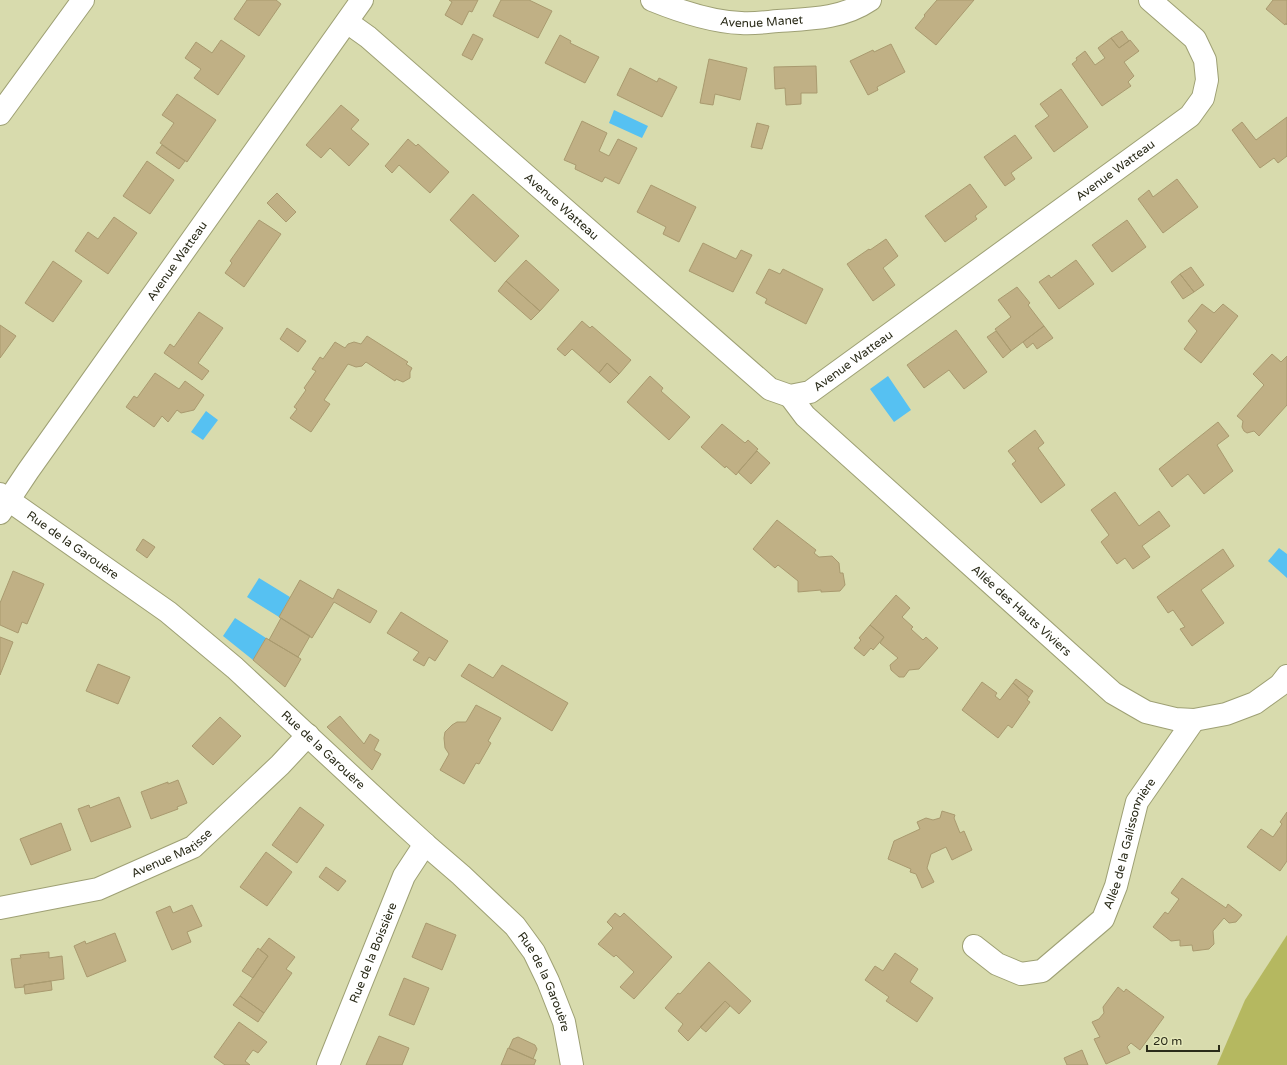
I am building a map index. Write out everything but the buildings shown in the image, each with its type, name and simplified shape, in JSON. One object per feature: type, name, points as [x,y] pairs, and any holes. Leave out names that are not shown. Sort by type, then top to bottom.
[{"type":"street","points":[[0,114],[83,0]]},
{"type":"street","name":"Avenue Watteau","points":[[2,502],[362,0]]},
{"type":"street","name":"Avenue Manet","points":[[652,0],[672,8],[713,19],[741,23],[823,18],[838,15],[860,7],[870,0]]},
{"type":"street","name":"Avenue Watteau","points":[[347,22],[368,37],[770,389],[790,396],[810,392],[1190,116],[1203,98],[1207,80],[1205,60],[1196,39],[1150,0]]},
{"type":"street","name":"Allée des Hauts Viviers","points":[[790,396],[805,416],[1113,693],[1146,712],[1175,719],[1194,720],[1226,714],[1255,703],[1280,685],[1287,676]]},
{"type":"street","name":"Rue de la Garouère","points":[[2,502],[168,612],[235,668],[515,926],[534,952],[548,981],[564,1022],[572,1065]]},
{"type":"street","name":"Allée de la Galissonnière","points":[[974,946],[996,964],[1022,974],[1042,971],[1103,919],[1116,886],[1137,802],[1194,720]]},
{"type":"street","name":"Avenue Matisse","points":[[0,908],[98,889],[193,847],[280,764],[308,735]]},
{"type":"street","name":"Rue de la Boissière","points":[[328,1065],[404,876],[425,844]]},
{"type":"green space","points":[[1287,935],[1287,1065],[1217,1065],[1245,1000]]},
{"type":"water","points":[[614,110],[648,126],[642,138],[609,123]]},
{"type":"water","points":[[888,376],[911,410],[894,422],[870,389]]},
{"type":"water","points":[[206,411],[218,420],[203,440],[191,432]]},
{"type":"water","points":[[1279,548],[1287,554],[1287,578],[1268,561]]},
{"type":"water","points":[[259,578],[290,597],[279,617],[247,597]]},
{"type":"water","points":[[235,618],[266,638],[253,660],[223,636]]}]
